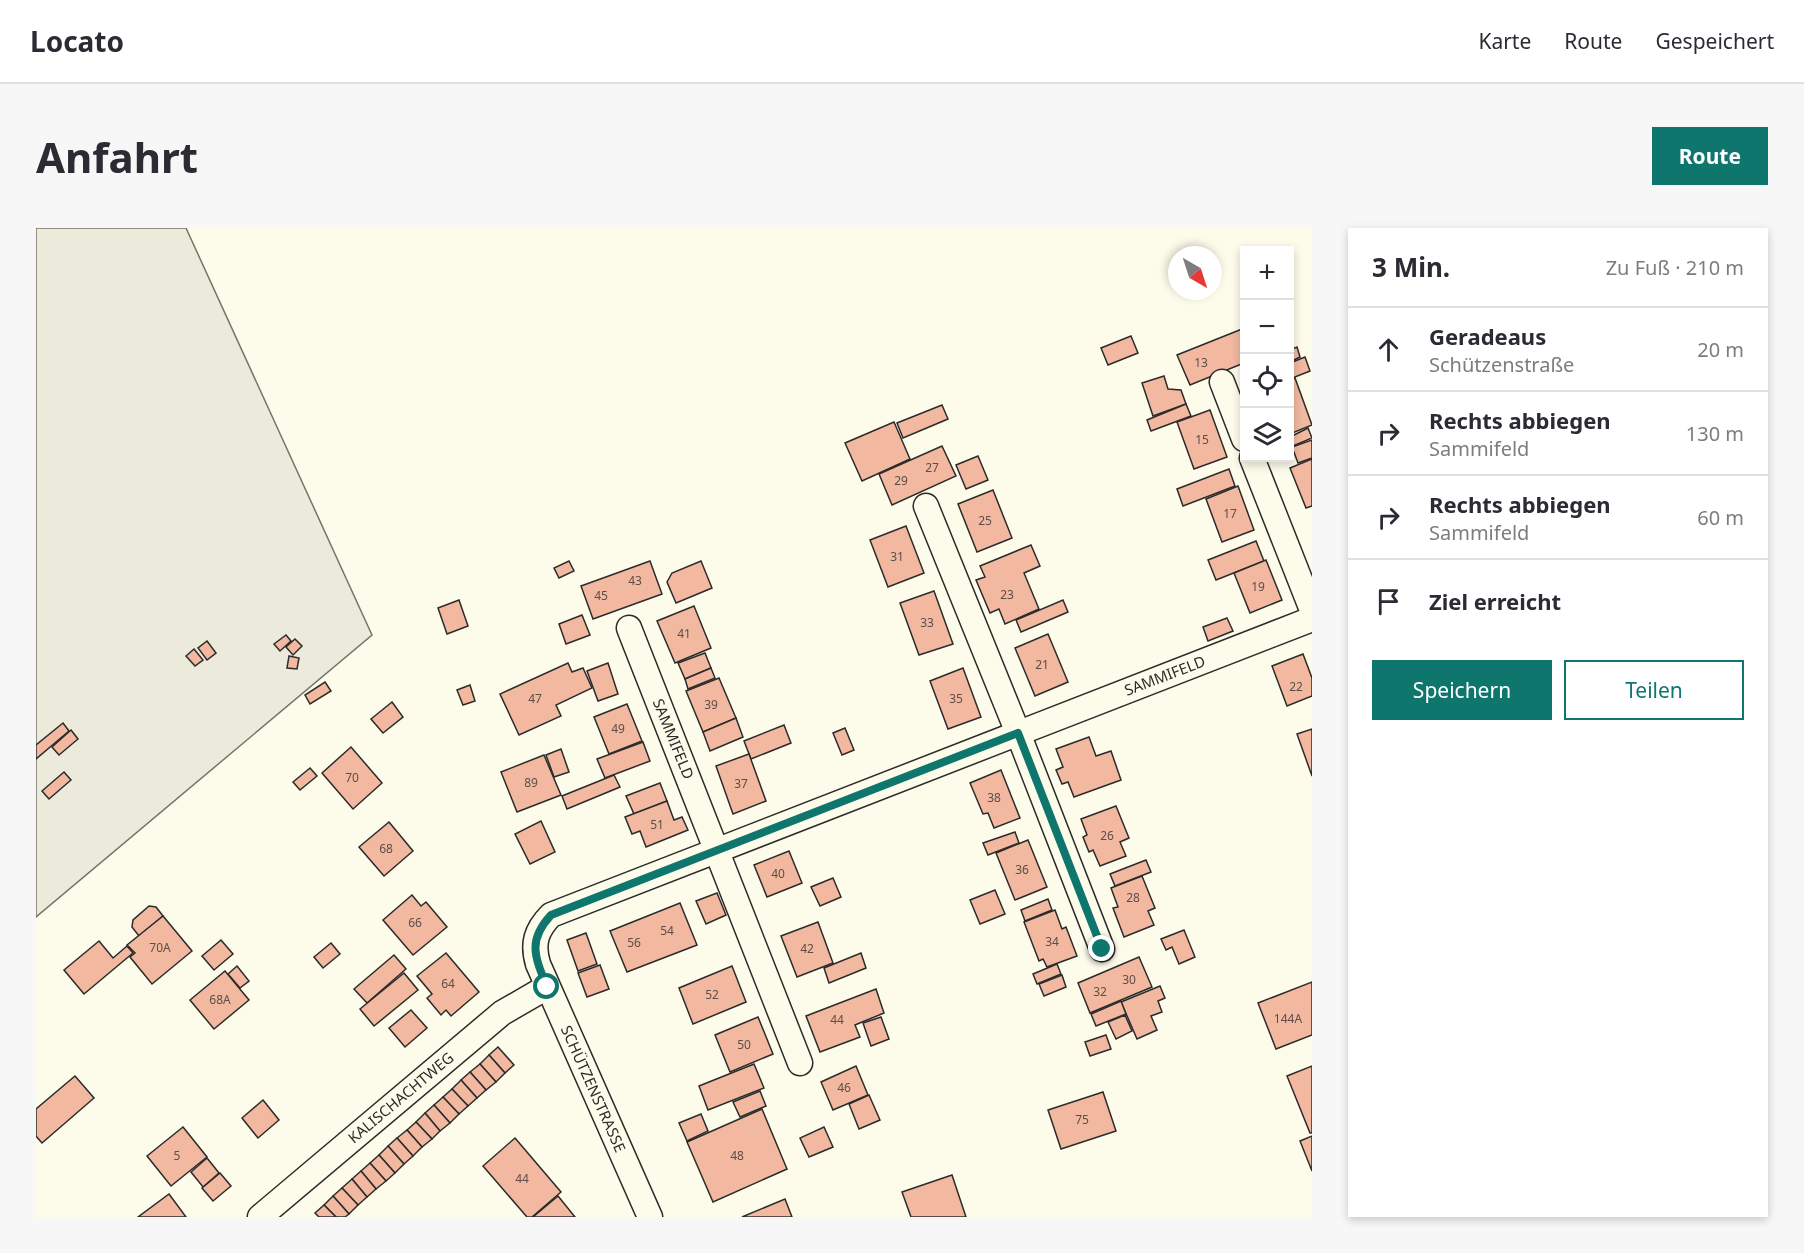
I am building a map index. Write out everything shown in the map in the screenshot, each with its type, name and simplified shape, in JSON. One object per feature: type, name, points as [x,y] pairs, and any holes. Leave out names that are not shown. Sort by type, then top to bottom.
[{"type":"street","points":[[1222,382],[1240,427]]},
{"type":"street","points":[[1254,462],[1312,609]]},
{"type":"street","points":[[926,506],[1102,949]]},
{"type":"street","name":"SAMMIFELD","points":[[541,925],[551,915],[1312,619]]},
{"type":"street","name":"SAMMIFELD","points":[[629,628],[800,1063]]},
{"type":"street","name":"SCHÜTZENSTRASSE","points":[[541,925],[536,934],[535,953],[547,987],[650,1217]]},
{"type":"street","name":"KALISCHACHTWEG","points":[[260,1217],[502,1013],[547,987]]},
{"type":"shaded area","points":[[36,228],[186,228],[372,635],[36,917]]},
{"type":"building","points":[[1240,330],[1240,365],[1190,385],[1177,355]]},
{"type":"building","points":[[1131,336],[1138,353],[1108,365],[1101,348]]},
{"type":"building","points":[[1297,347],[1300,357],[1294,360],[1294,354],[1294,348]]},
{"type":"building","points":[[1305,357],[1310,371],[1294,377],[1294,361]]},
{"type":"building","points":[[1164,376],[1168,389],[1181,390],[1186,404],[1153,416],[1142,383]]},
{"type":"building","points":[[1294,378],[1312,425],[1294,432],[1294,408]]},
{"type":"building","points":[[1186,404],[1191,416],[1151,431],[1147,420]]},
{"type":"building","points":[[942,405],[948,419],[903,438],[897,423]]},
{"type":"building","points":[[1210,410],[1227,457],[1194,469],[1177,422]]},
{"type":"building","points":[[894,422],[910,459],[862,481],[845,443]]},
{"type":"building","points":[[1308,428],[1312,438],[1294,446],[1294,435]]},
{"type":"building","points":[[1312,440],[1312,458],[1298,463],[1294,446]]},
{"type":"building","points":[[942,446],[956,476],[892,505],[879,474]]},
{"type":"building","points":[[978,456],[988,480],[966,489],[956,465]]},
{"type":"building","points":[[1312,459],[1312,506],[1306,508],[1290,468]]},
{"type":"building","points":[[1229,469],[1235,486],[1183,506],[1177,489]]},
{"type":"building","points":[[1238,486],[1254,530],[1222,542],[1206,499]]},
{"type":"building","points":[[993,490],[1012,538],[977,552],[958,504]]},
{"type":"building","points":[[906,526],[924,573],[888,587],[870,540]]},
{"type":"building","points":[[1256,541],[1264,561],[1216,580],[1208,560]]},
{"type":"building","points":[[1031,545],[1040,566],[1024,573],[1039,609],[1005,624],[999,609],[990,613],[976,580],[985,577],[980,566]]},
{"type":"building","points":[[1266,560],[1282,600],[1250,613],[1234,573]]},
{"type":"building","points":[[569,561],[574,571],[559,578],[554,568]]},
{"type":"building","points":[[650,561],[662,594],[593,619],[581,586]]},
{"type":"building","points":[[701,561],[712,588],[676,603],[667,582],[672,573]]},
{"type":"building","points":[[934,591],[953,644],[919,655],[900,603]]},
{"type":"building","points":[[459,600],[468,626],[447,634],[438,608]]},
{"type":"building","points":[[1063,600],[1068,612],[1021,632],[1016,620]]},
{"type":"building","points":[[694,606],[711,648],[675,663],[657,621]]},
{"type":"building","points":[[582,615],[590,635],[566,644],[559,624]]},
{"type":"building","points":[[1227,618],[1233,631],[1208,641],[1203,627]]},
{"type":"building","points":[[1048,634],[1068,682],[1035,696],[1015,648]]},
{"type":"building","points":[[286,635],[291,641],[280,651],[274,644]]},
{"type":"building","points":[[295,639],[302,646],[293,655],[286,647]]},
{"type":"building","points":[[207,641],[216,653],[207,660],[198,648]]},
{"type":"building","points":[[194,649],[203,660],[195,666],[186,656]]},
{"type":"building","points":[[705,653],[711,668],[685,679],[678,663]]},
{"type":"building","points":[[1303,654],[1312,678],[1312,696],[1287,706],[1272,666]]},
{"type":"building","points":[[289,656],[299,658],[297,669],[287,668]]},
{"type":"building","points":[[568,663],[572,672],[583,668],[592,688],[556,705],[561,716],[519,735],[500,694]]},
{"type":"building","points":[[608,663],[618,694],[598,701],[587,671]]},
{"type":"building","points":[[711,668],[715,678],[688,689],[685,679]]},
{"type":"building","points":[[963,668],[981,717],[948,729],[930,681]]},
{"type":"building","points":[[719,678],[736,718],[703,732],[686,691]]},
{"type":"building","points":[[325,682],[331,691],[310,704],[305,695]]},
{"type":"building","points":[[470,685],[475,701],[463,705],[457,690]]},
{"type":"building","points":[[392,702],[403,717],[383,733],[371,719]]},
{"type":"building","points":[[627,704],[642,741],[609,754],[594,717]]},
{"type":"building","points":[[736,718],[743,737],[710,751],[703,732]]},
{"type":"building","points":[[63,723],[69,731],[36,759],[36,745]]},
{"type":"building","points":[[784,725],[791,743],[751,759],[744,741]]},
{"type":"building","points":[[845,728],[854,750],[842,755],[833,733]]},
{"type":"building","points":[[1312,729],[1312,776],[1297,734]]},
{"type":"building","points":[[71,730],[78,739],[59,755],[52,747]]},
{"type":"building","points":[[1089,737],[1096,756],[1111,751],[1121,780],[1074,797],[1068,782],[1062,784],[1056,770],[1063,767],[1056,749]]},
{"type":"building","points":[[643,742],[650,761],[605,778],[597,759]]},
{"type":"building","points":[[351,747],[382,783],[353,809],[322,773]]},
{"type":"building","points":[[561,749],[569,772],[554,777],[546,755]]},
{"type":"building","points":[[749,754],[766,801],[733,814],[716,766]]},
{"type":"building","points":[[544,755],[561,795],[517,812],[501,772]]},
{"type":"building","points":[[310,768],[317,776],[300,790],[293,782]]},
{"type":"building","points":[[1001,770],[1020,818],[994,828],[988,813],[983,814],[970,783]]},
{"type":"building","points":[[64,772],[71,780],[49,799],[42,791]]},
{"type":"building","points":[[614,775],[620,787],[567,809],[562,796]]},
{"type":"building","points":[[660,783],[667,801],[634,814],[626,796]]},
{"type":"building","points":[[667,801],[674,820],[682,817],[688,830],[646,847],[640,831],[632,834],[625,817]]},
{"type":"building","points":[[1116,806],[1129,838],[1120,842],[1126,856],[1100,866],[1093,850],[1089,852],[1083,837],[1087,835],[1081,819]]},
{"type":"building","points":[[541,821],[555,852],[530,864],[515,834]]},
{"type":"building","points":[[389,822],[413,851],[384,876],[359,847]]},
{"type":"building","points":[[1015,832],[1019,843],[988,855],[983,843]]},
{"type":"building","points":[[1028,840],[1047,887],[1015,900],[996,853]]},
{"type":"building","points":[[789,851],[802,883],[767,897],[754,865]]},
{"type":"building","points":[[1146,860],[1151,872],[1115,886],[1110,874]]},
{"type":"building","points":[[1142,876],[1155,908],[1148,911],[1154,925],[1124,937],[1113,908],[1118,907],[1111,888]]},
{"type":"building","points":[[833,878],[841,897],[820,906],[811,887]]},
{"type":"building","points":[[995,890],[1005,914],[980,924],[970,900]]},
{"type":"building","points":[[717,893],[726,915],[706,924],[696,901]]},
{"type":"building","points":[[412,895],[421,906],[426,902],[447,927],[413,955],[383,920]]},
{"type":"building","points":[[1048,899],[1052,910],[1025,921],[1021,910]]},
{"type":"building","points":[[680,903],[697,945],[627,972],[610,931]]},
{"type":"building","points":[[149,906],[156,907],[163,916],[139,936],[132,927],[133,920]]},
{"type":"building","points":[[1055,910],[1062,929],[1066,927],[1077,956],[1047,967],[1043,959],[1039,961],[1024,922]]},
{"type":"building","points":[[163,916],[192,951],[152,984],[130,957],[135,953],[127,945]]},
{"type":"building","points":[[818,922],[833,963],[797,977],[781,936]]},
{"type":"building","points":[[1184,930],[1195,957],[1179,964],[1172,947],[1166,950],[1161,939]]},
{"type":"building","points":[[586,933],[597,964],[578,971],[567,940]]},
{"type":"building","points":[[221,940],[233,954],[214,970],[202,956]]},
{"type":"building","points":[[99,941],[113,958],[127,946],[133,953],[84,994],[64,970]]},
{"type":"building","points":[[331,943],[340,954],[323,968],[314,957]]},
{"type":"building","points":[[446,953],[479,992],[451,1016],[446,1010],[441,1015],[427,998],[432,994],[417,976]]},
{"type":"building","points":[[861,953],[866,968],[829,983],[824,968]]},
{"type":"building","points":[[394,955],[406,969],[367,1003],[354,989]]},
{"type":"building","points":[[1139,957],[1152,987],[1090,1013],[1078,983]]},
{"type":"building","points":[[1057,964],[1061,974],[1037,984],[1033,974]]},
{"type":"building","points":[[600,965],[609,989],[587,997],[578,973]]},
{"type":"building","points":[[237,966],[249,981],[240,988],[228,974]]},
{"type":"building","points":[[732,966],[746,1002],[693,1024],[679,988]]},
{"type":"building","points":[[225,971],[249,1000],[214,1029],[190,1000]]},
{"type":"building","points":[[404,973],[418,990],[374,1026],[360,1009]]},
{"type":"building","points":[[1062,975],[1066,987],[1044,996],[1039,984]]},
{"type":"building","points":[[1312,982],[1312,1035],[1276,1049],[1258,1003]]},
{"type":"building","points":[[1160,986],[1165,998],[1158,1001],[1162,1012],[1151,1016],[1157,1030],[1137,1039],[1121,1002]]},
{"type":"building","points":[[876,989],[884,1013],[855,1025],[860,1037],[820,1052],[806,1016]]},
{"type":"building","points":[[1121,1001],[1126,1014],[1096,1026],[1091,1014]]},
{"type":"building","points":[[411,1010],[427,1028],[405,1047],[389,1028]]},
{"type":"building","points":[[1125,1015],[1132,1031],[1116,1039],[1108,1022]]},
{"type":"building","points":[[758,1017],[773,1054],[730,1072],[715,1035]]},
{"type":"building","points":[[881,1017],[889,1039],[871,1046],[863,1023]]},
{"type":"building","points":[[1106,1035],[1111,1049],[1090,1056],[1085,1042]]},
{"type":"building","points":[[498,1047],[514,1065],[505,1073],[489,1055]]},
{"type":"building","points":[[489,1055],[505,1073],[496,1082],[480,1064]]},
{"type":"building","points":[[480,1064],[496,1082],[486,1090],[470,1072]]},
{"type":"building","points":[[754,1064],[764,1088],[708,1110],[699,1086]]},
{"type":"building","points":[[856,1066],[868,1095],[833,1110],[821,1082]]},
{"type":"building","points":[[1312,1066],[1312,1133],[1310,1133],[1287,1076]]},
{"type":"building","points":[[470,1072],[486,1090],[477,1098],[461,1080]]},
{"type":"building","points":[[75,1076],[94,1098],[42,1143],[36,1136],[36,1109]]},
{"type":"building","points":[[461,1080],[477,1098],[468,1106],[452,1089]]},
{"type":"building","points":[[452,1089],[468,1106],[459,1114],[443,1097]]},
{"type":"building","points":[[760,1091],[766,1106],[740,1117],[733,1102]]},
{"type":"building","points":[[1103,1092],[1116,1131],[1061,1149],[1048,1110]]},
{"type":"building","points":[[869,1095],[880,1120],[859,1129],[849,1104]]},
{"type":"building","points":[[443,1097],[459,1114],[450,1123],[434,1105]]},
{"type":"building","points":[[263,1100],[279,1120],[258,1138],[242,1118]]},
{"type":"building","points":[[434,1105],[450,1123],[440,1131],[425,1113]]},
{"type":"building","points":[[762,1109],[787,1169],[713,1202],[687,1142]]},
{"type":"building","points":[[425,1113],[440,1131],[432,1139],[416,1122]]},
{"type":"building","points":[[701,1114],[708,1131],[687,1141],[679,1123]]},
{"type":"building","points":[[416,1122],[432,1139],[422,1147],[407,1130]]},
{"type":"building","points":[[183,1127],[207,1157],[171,1186],[147,1156]]},
{"type":"building","points":[[824,1127],[833,1147],[809,1157],[800,1138]]},
{"type":"building","points":[[407,1130],[422,1147],[413,1156],[397,1138]]},
{"type":"building","points":[[1312,1136],[1312,1171],[1300,1141]]},
{"type":"building","points":[[397,1138],[413,1156],[404,1164],[388,1146]]},
{"type":"building","points":[[515,1138],[561,1192],[532,1217],[527,1217],[483,1166]]},
{"type":"building","points":[[388,1146],[404,1164],[395,1173],[379,1155]]},
{"type":"building","points":[[379,1155],[395,1173],[386,1181],[370,1163]]},
{"type":"building","points":[[207,1158],[219,1173],[203,1187],[191,1172]]},
{"type":"building","points":[[370,1163],[386,1181],[376,1189],[361,1171]]},
{"type":"building","points":[[361,1171],[376,1189],[367,1197],[352,1179]]},
{"type":"building","points":[[220,1173],[231,1186],[213,1201],[202,1188]]},
{"type":"building","points":[[952,1175],[966,1217],[911,1217],[902,1192]]},
{"type":"building","points":[[352,1179],[367,1197],[358,1205],[342,1188]]},
{"type":"building","points":[[342,1188],[358,1205],[349,1214],[333,1196]]},
{"type":"building","points":[[169,1194],[186,1217],[138,1217]]},
{"type":"building","points":[[333,1196],[349,1214],[345,1217],[336,1217],[324,1205]]},
{"type":"building","points":[[558,1196],[575,1217],[533,1217]]},
{"type":"building","points":[[785,1199],[792,1217],[742,1217]]},
{"type":"building","points":[[324,1205],[336,1217],[319,1217],[315,1213]]},
{"type":"route","points":[[547,987],[538,964],[535,943],[536,934],[541,925],[551,915],[1018,733],[1102,949]]}]
